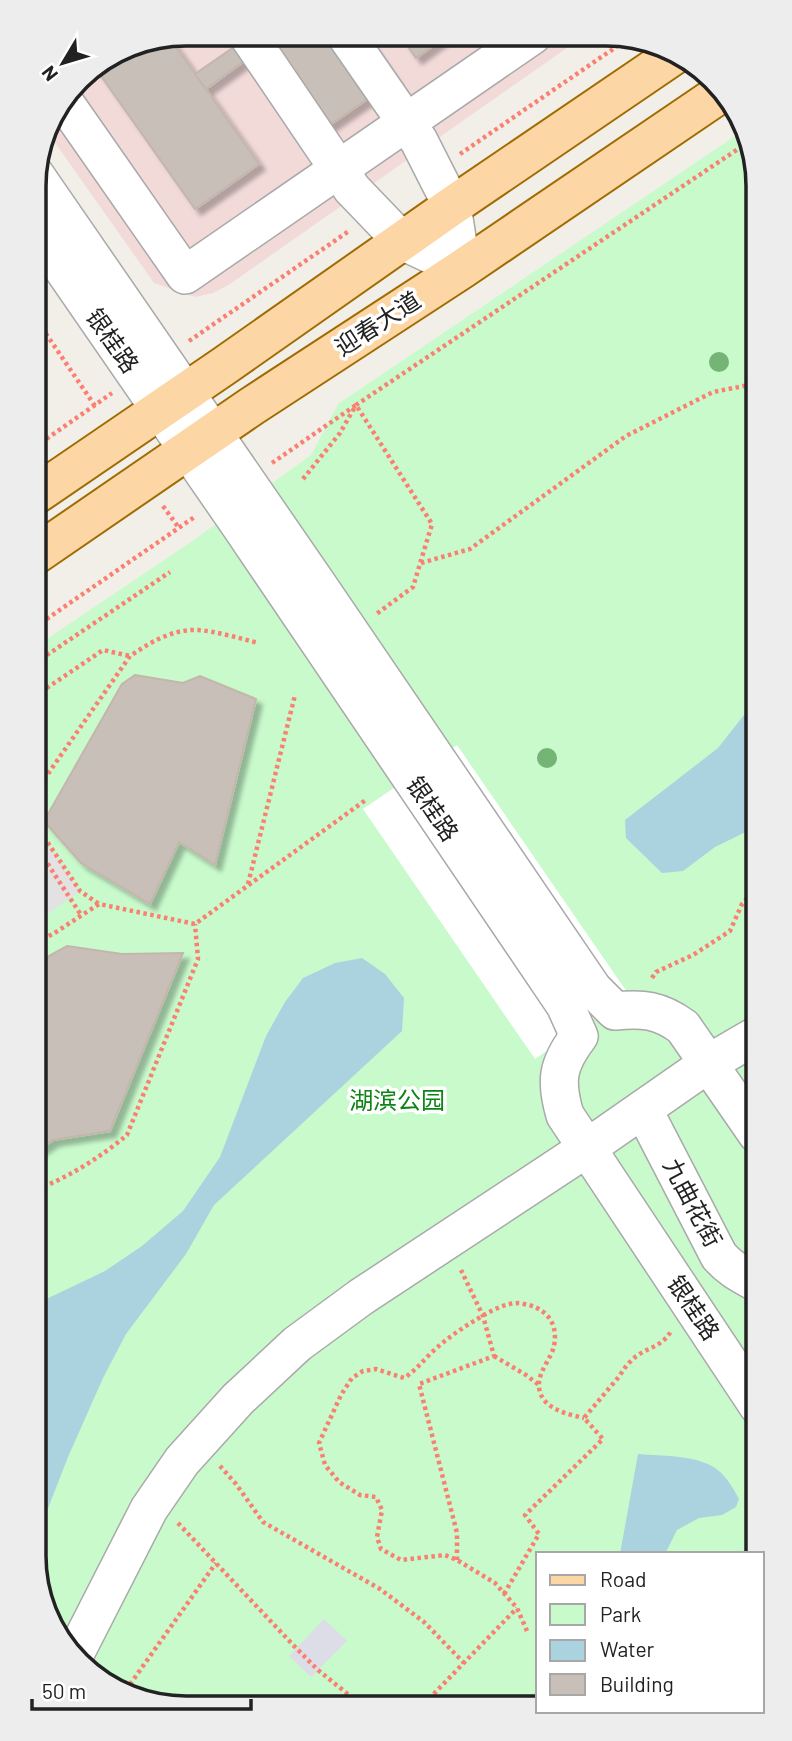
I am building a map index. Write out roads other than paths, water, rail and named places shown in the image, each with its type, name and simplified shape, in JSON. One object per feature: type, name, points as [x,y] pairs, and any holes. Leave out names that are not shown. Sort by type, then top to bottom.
[{"type":"main road","points":[[46,488],[667,60]]},
{"type":"main road","name":"迎春大道","points":[[46,547],[200,441],[462,269],[715,96]]},
{"type":"street","points":[[255,46],[352,189],[402,241],[462,269]]},
{"type":"street","points":[[353,46],[419,141],[452,206],[462,269]]},
{"type":"street","points":[[69,108],[185,275],[519,46]]},
{"type":"street","name":"银桂路","points":[[46,193],[149,368]]},
{"type":"street","name":"银桂路","points":[[46,242],[149,368],[200,441],[565,1005],[579,1036],[568,1051],[558,1076],[565,1115],[746,1388]]},
{"type":"street","name":"银桂路","points":[[200,441],[351,633],[593,989],[625,1010]]},
{"type":"street","points":[[579,1036],[625,1010],[669,1017],[684,1027],[746,1118]]},
{"type":"street","points":[[79,1646],[149,1509],[182,1461],[238,1399],[297,1344],[361,1297],[587,1148],[709,1063],[746,1041]]},
{"type":"street","name":"九曲花街","points":[[643,1109],[719,1256],[746,1277]]},
{"type":"water","points":[[746,712],[746,832],[715,847],[683,871],[662,873],[626,838],[625,820],[718,748]]},
{"type":"water","points":[[362,958],[385,974],[404,998],[402,1031],[214,1205],[186,1254],[126,1334],[103,1378],[46,1513],[46,1299],[105,1271],[142,1246],[183,1211],[220,1157],[266,1036],[285,1002],[303,978],[335,963]]},
{"type":"water","points":[[638,1454],[681,1457],[712,1466],[725,1477],[739,1499],[736,1507],[722,1515],[699,1518],[677,1530],[666,1552],[620,1552]]},
{"type":"park label","name":"湖滨公园","points":[[397,1101]]}]
